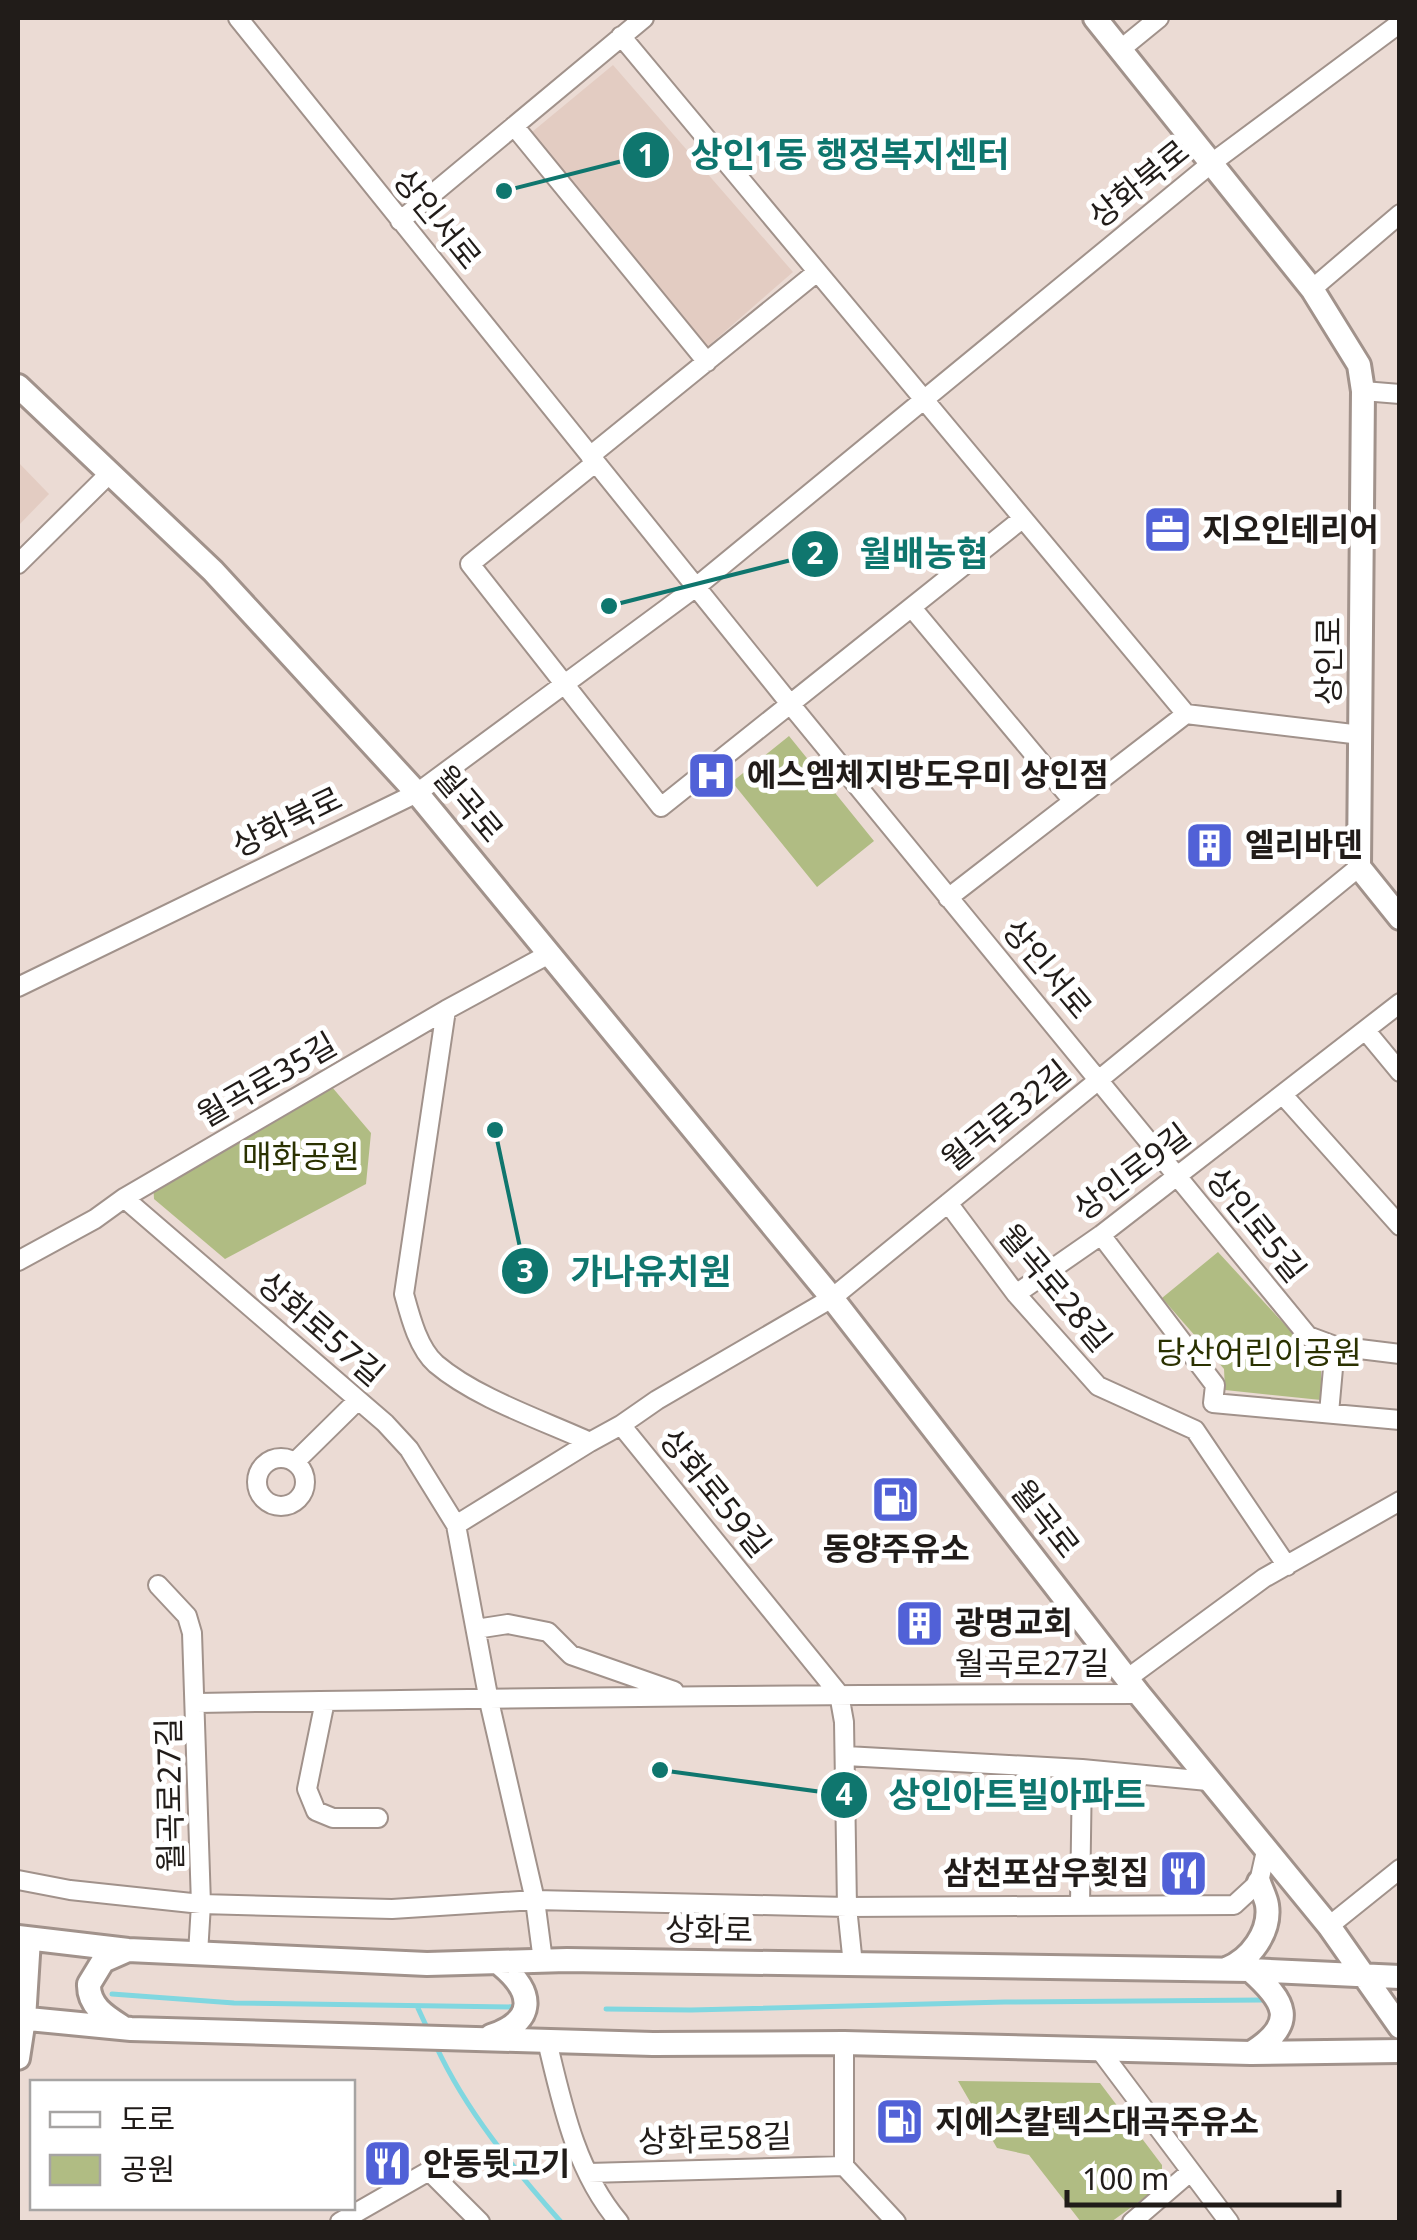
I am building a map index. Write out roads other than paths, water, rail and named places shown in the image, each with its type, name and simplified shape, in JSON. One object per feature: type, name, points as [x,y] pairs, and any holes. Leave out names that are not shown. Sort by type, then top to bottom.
[{"type":"main road","name":"상인로","points":[[1095,18],[1312,289],[1359,365],[1363,391],[1359,867]]},
{"type":"main road","name":"월곡로","points":[[18,386],[213,571],[417,793],[832,1298],[1133,1686],[1329,1926],[1400,2027]]},
{"type":"main road","points":[[1359,867],[1400,918]]},
{"type":"main road","points":[[1226,1969],[1241,1963],[1262,1936],[1268,1907],[1259,1882]]},
{"type":"main road","points":[[18,2058],[23,1938]]},
{"type":"main road","name":"상화로","points":[[23,1938],[198,1954],[500,1964],[1226,1969],[1400,1977]]},
{"type":"main road","points":[[125,2028],[106,2016],[88,1994],[92,1974],[102,1962],[128,1950]]},
{"type":"main road","points":[[483,2039],[512,2028],[524,2014],[522,1986],[500,1964]]},
{"type":"main road","points":[[1250,1970],[1282,2006],[1281,2022],[1270,2041],[1251,2053]]},
{"type":"main road","points":[[21,2019],[125,2028],[653,2044],[844,2043],[1251,2053],[1400,2051]]},
{"type":"street","name":"상인서로","points":[[238,18],[791,705],[1099,1078]]},
{"type":"street","points":[[400,221],[644,18]]},
{"type":"street","points":[[1121,49],[1158,18]]},
{"type":"street","name":"상화북로","points":[[18,986],[417,793],[696,587],[1213,162],[1396,33]]},
{"type":"street","points":[[622,36],[1186,714],[1361,735]]},
{"type":"street","points":[[514,126],[707,362]]},
{"type":"street","points":[[1312,289],[1400,214]]},
{"type":"street","points":[[817,272],[470,564],[661,807],[1022,518]]},
{"type":"street","points":[[1363,391],[1400,394]]},
{"type":"street","points":[[18,564],[110,473]]},
{"type":"street","points":[[912,608],[1074,801]]},
{"type":"street","points":[[948,898],[1186,714]]},
{"type":"street","name":"월곡로32길","points":[[832,1298],[1359,867]]},
{"type":"street","name":"월곡로35길","points":[[18,1261],[96,1219],[124,1198],[446,1010],[549,954]]},
{"type":"street","name":"상인로9길","points":[[1016,1294],[1101,1235],[1400,1003]]},
{"type":"street","points":[[446,1010],[404,1294],[411,1321],[434,1362],[476,1390],[590,1442]]},
{"type":"street","points":[[1366,1031],[1400,1072]]},
{"type":"street","name":"상인로5길","points":[[1099,1078],[1308,1336],[1335,1346],[1400,1354]]},
{"type":"street","points":[[1284,1095],[1400,1226]]},
{"type":"street","name":"상화로57길","points":[[124,1198],[358,1400],[409,1450],[456,1526],[489,1701],[535,1900],[543,1962]]},
{"type":"street","name":"월곡로28길","points":[[948,1202],[1016,1294],[1098,1386],[1195,1430]]},
{"type":"street","points":[[1101,1235],[1215,1385],[1214,1403],[1195,1430],[1287,1566]]},
{"type":"street","points":[[621,1425],[656,1400],[832,1298]]},
{"type":"street","points":[[1329,1413],[1335,1346]]},
{"type":"street","points":[[295,1462],[358,1400]]},
{"type":"street","points":[[1214,1403],[1400,1420]]},
{"type":"street","name":"상화로59길","points":[[590,1442],[621,1425],[839,1694]]},
{"type":"street","points":[[456,1526],[590,1442]]},
{"type":"street","points":[[1133,1686],[1264,1578],[1400,1501]]},
{"type":"street","points":[[158,1586],[187,1616],[192,1633],[196,1703]]},
{"type":"street","name":"월곡로27길","points":[[476,1630],[508,1624],[548,1632],[570,1655],[686,1696]]},
{"type":"street","name":"월곡로27길","points":[[198,1954],[201,1904],[196,1703],[489,1701],[1133,1686]]},
{"type":"street","points":[[839,1694],[846,1756],[847,1907],[853,1965]]},
{"type":"street","points":[[326,1701],[306,1789],[316,1811],[333,1818],[378,1818]]},
{"type":"street","points":[[846,1756],[1208,1780]]},
{"type":"street","points":[[1080,1905],[1082,1769]]},
{"type":"street","points":[[18,1880],[70,1890],[201,1904],[392,1909],[535,1900],[847,1907],[1234,1905],[1259,1882],[1266,1851]]},
{"type":"street","points":[[1329,1926],[1400,1869]]},
{"type":"street","points":[[547,2041],[567,2126],[588,2173],[619,2222]]},
{"type":"street","points":[[844,2043],[844,2166],[896,2222]]},
{"type":"street","points":[[1099,2050],[1229,2222]]},
{"type":"street","name":"상화로58길","points":[[588,2173],[844,2166]]},
{"type":"street","points":[[340,2222],[429,2171],[480,2222]]},
{"type":"street","points":[[1132,2222],[1190,2173]]},
{"type":"waterway","points":[[112,1994],[234,2003],[518,2007]]},
{"type":"waterway","points":[[606,2009],[1262,2000]]},
{"type":"waterway","points":[[417,2006],[429,2032]]},
{"type":"waterway","points":[[436,2046],[476,2116],[561,2222]]},
{"type":"place","name":"상인1동 행정복지센터","points":[[504,191]]},
{"type":"place","name":"지오인테리어","points":[[1167,530]]},
{"type":"place","name":"월배농협","points":[[609,606]]},
{"type":"place","name":"에스엠체지방도우미 상인점","points":[[712,775]]},
{"type":"place","name":"엘리바덴","points":[[1210,845]]},
{"type":"place","name":"가나유치원","points":[[495,1130]]},
{"type":"place","name":"동양주유소","points":[[896,1499]]},
{"type":"place","name":"광명교회","points":[[920,1623]]},
{"type":"place","name":"상인아트빌아파트","points":[[660,1770]]},
{"type":"place","name":"삼천포삼우횟집","points":[[1184,1873]]},
{"type":"place","name":"지에스칼텍스대곡주유소","points":[[900,2122]]},
{"type":"place","name":"안동뒷고기","points":[[388,2164]]},
{"type":"park label","name":"매화공원","points":[[301,1157]]},
{"type":"park label","name":"당산어린이공원","points":[[1259,1353]]}]
